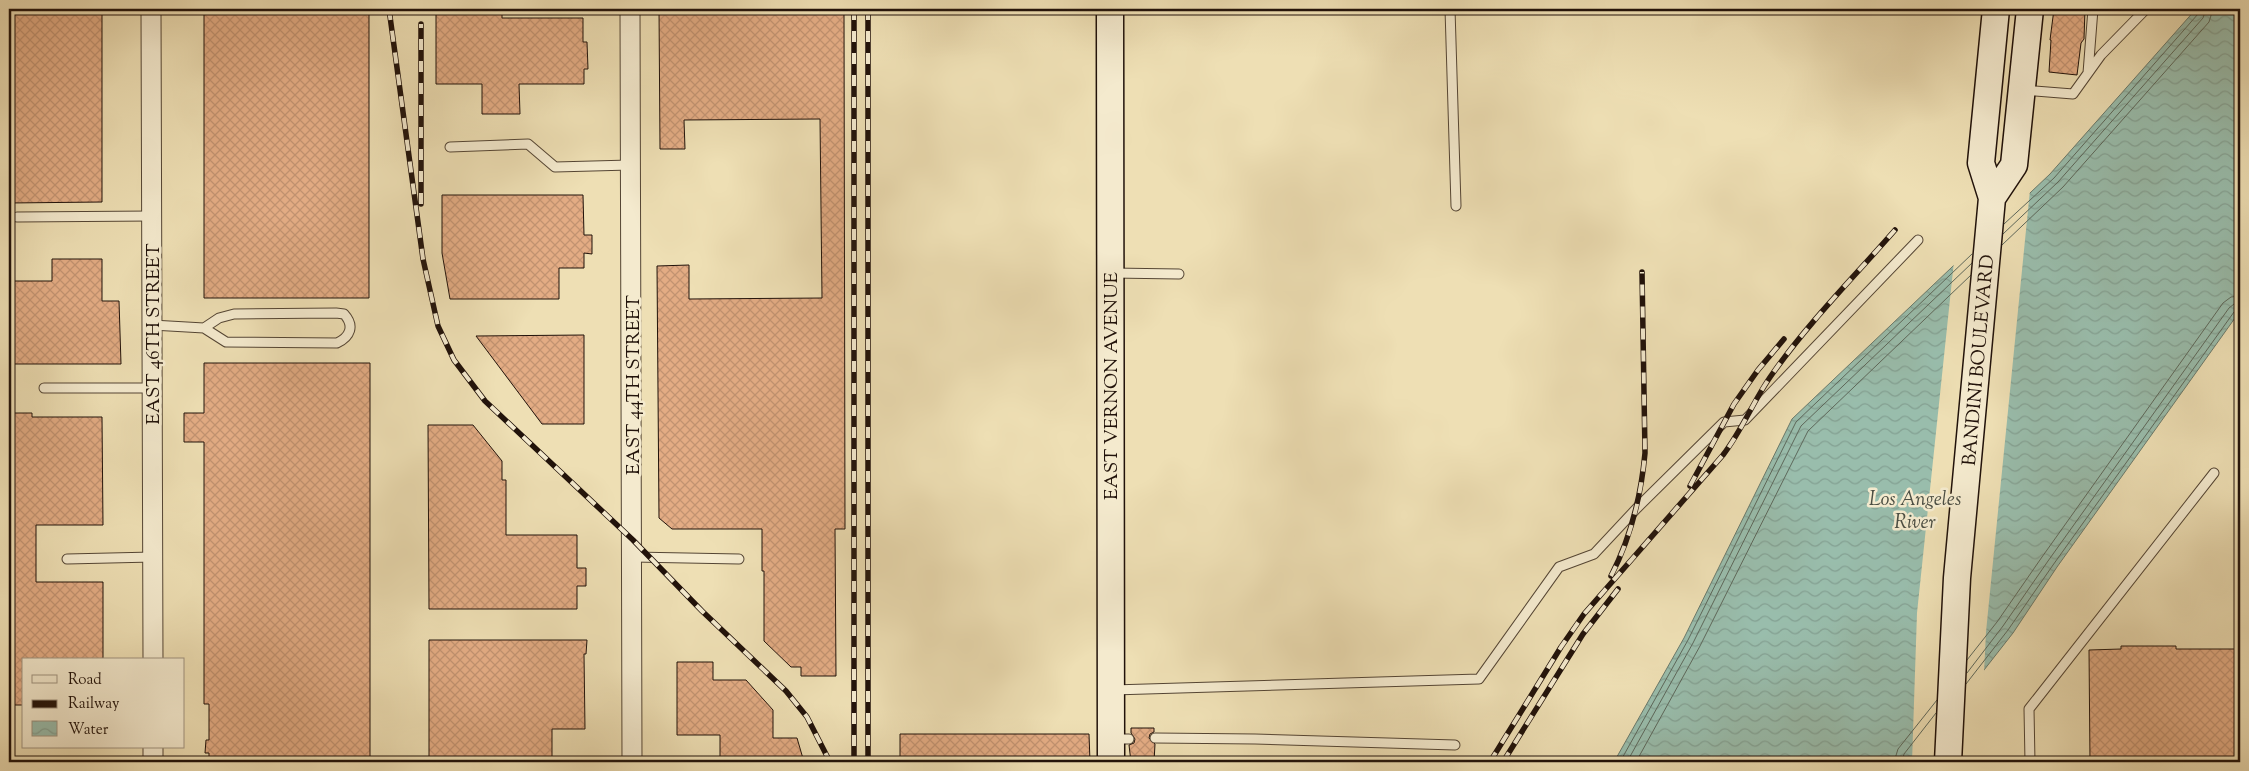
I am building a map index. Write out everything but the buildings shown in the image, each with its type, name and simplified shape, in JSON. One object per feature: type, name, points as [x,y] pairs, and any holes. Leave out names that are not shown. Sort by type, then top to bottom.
[{"type":"main road","name":"EAST VERNON AVENUE","points":[[1110,9],[1111,690],[1117,747]]},
{"type":"main road","name":"BANDINI BOULEVARD","points":[[1949,754],[1957,578],[1992,198],[1981,163],[1996,9]]},
{"type":"main road","name":"BANDINI BOULEVARD","points":[[1992,198],[2014,165],[2030,9]]},
{"type":"street","name":"EAST 46TH STREET","points":[[151,9],[153,658]]},
{"type":"street","name":"EAST 44TH STREET","points":[[630,9],[633,557],[632,762]]},
{"type":"street","points":[[153,748],[153,762]]},
{"type":"lane","points":[[1450,9],[1456,206]]},
{"type":"lane","points":[[2088,74],[2094,9]]},
{"type":"lane","points":[[2022,90],[2073,94],[2101,55],[2146,9]]},
{"type":"lane","points":[[450,147],[528,144],[555,167],[630,166]]},
{"type":"lane","points":[[17,217],[152,216]]},
{"type":"lane","points":[[1111,690],[1478,679],[1559,567],[1594,554],[1637,508],[1724,422],[1746,420],[1918,240]]},
{"type":"lane","points":[[1110,273],[1179,274]]},
{"type":"lane","points":[[152,325],[204,328],[226,342],[336,343],[345,339],[350,333],[351,325],[344,314],[336,313],[234,314],[219,318],[204,328]]},
{"type":"lane","points":[[44,388],[152,388]]},
{"type":"lane","points":[[2030,762],[2029,710],[2214,473]]},
{"type":"lane","points":[[67,559],[153,557]]},
{"type":"lane","points":[[633,557],[739,558]]},
{"type":"lane","points":[[1154,738],[1255,738],[1455,745]]},
{"type":"water","name":"Los Angeles River","points":[[2196,9],[2240,9],[2240,311],[2057,567],[2013,633],[1912,762],[1614,762],[1684,638],[1792,419],[2050,174]]},
{"type":"pier","points":[[2030,190],[1986,632],[1984,673],[1915,762],[1912,762],[1917,613],[1954,261]]},
{"type":"railway","points":[[389,9],[423,259],[438,326],[454,360],[485,401],[633,540],[702,611],[786,691],[807,717],[830,762]]},
{"type":"railway","points":[[854,9],[854,762]]},
{"type":"railway","points":[[868,9],[868,762]]},
{"type":"railway","points":[[421,24],[421,204]]},
{"type":"railway","points":[[1490,762],[1561,647],[1584,614],[1723,455],[1737,435],[1766,383],[1787,354],[1895,230]]},
{"type":"railway","points":[[1611,576],[1624,547],[1634,516],[1641,485],[1645,453],[1642,272]]},
{"type":"railway","points":[[1690,486],[1734,404],[1758,370],[1784,339]]},
{"type":"railway","points":[[1503,762],[1583,634],[1618,589]]}]
